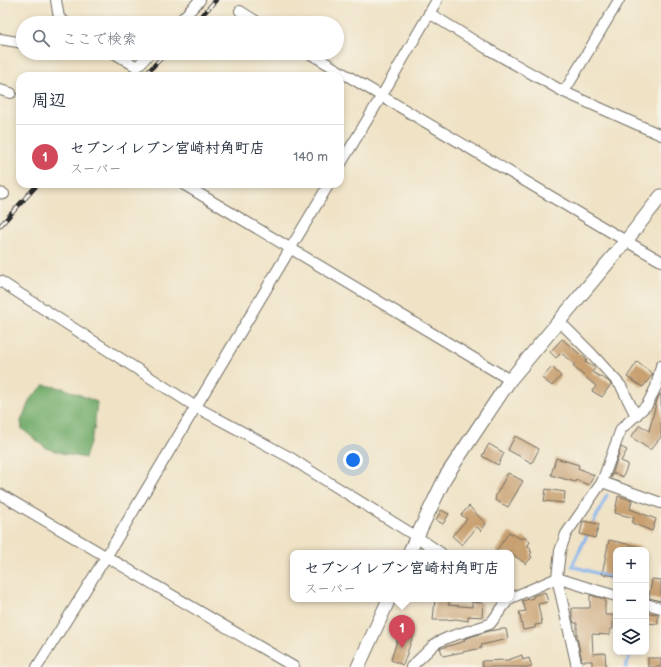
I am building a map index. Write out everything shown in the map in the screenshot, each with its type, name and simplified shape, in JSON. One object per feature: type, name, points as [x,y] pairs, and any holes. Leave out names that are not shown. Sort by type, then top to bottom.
[{"type":"street","points":[[56,0],[59,16]]},
{"type":"street","points":[[185,16],[200,0]]},
{"type":"street","points":[[344,159],[382,97],[437,0]]},
{"type":"street","points":[[564,92],[619,0]]},
{"type":"street","points":[[240,11],[248,16]]},
{"type":"street","points":[[429,13],[486,48],[564,92],[661,135]]},
{"type":"street","points":[[0,39],[16,42]]},
{"type":"street","points":[[125,60],[136,67],[143,60]]},
{"type":"street","points":[[321,60],[341,72]]},
{"type":"street","points":[[344,74],[661,261]]},
{"type":"street","points":[[0,90],[11,93]]},
{"type":"street","points":[[189,188],[510,380]]},
{"type":"street","points":[[37,667],[106,557],[327,188]]},
{"type":"street","points":[[410,550],[446,476],[510,380],[626,241],[661,196]]},
{"type":"street","points":[[0,281],[196,407],[291,458],[436,550]]},
{"type":"street","points":[[558,321],[592,354],[620,386],[636,416]]},
{"type":"street","points":[[577,667],[557,578],[560,551],[566,534],[602,482],[621,429],[647,405],[656,387],[661,366]]},
{"type":"street","points":[[602,482],[661,503]]},
{"type":"street","points":[[0,494],[294,667]]},
{"type":"street","points":[[514,597],[557,578],[613,595]]},
{"type":"street","points":[[358,667],[388,602]]},
{"type":"street","points":[[411,667],[436,643],[449,637],[490,624],[508,602]]},
{"type":"green space","points":[[44,385],[63,388],[97,402],[94,430],[85,458],[46,448],[22,429],[21,421],[30,399]]},
{"type":"building","points":[[562,339],[587,360],[585,362],[595,368],[592,372],[611,384],[602,397],[592,391],[596,386],[573,366],[575,365],[561,353],[556,358],[550,352]]},
{"type":"building","points":[[637,362],[653,374],[643,387],[627,377]]},
{"type":"building","points":[[552,367],[561,376],[552,386],[542,378]]},
{"type":"building","points":[[660,394],[661,437],[651,449],[649,449],[631,437],[640,425],[649,431]]},
{"type":"building","points":[[515,436],[539,449],[532,463],[508,450]]},
{"type":"building","points":[[489,444],[504,453],[498,465],[482,456]]},
{"type":"building","points":[[621,447],[627,450],[621,461],[628,464],[623,477],[614,473],[611,478]]},
{"type":"building","points":[[556,458],[579,465],[578,468],[594,475],[589,485],[576,480],[575,482],[551,475]]},
{"type":"building","points":[[508,473],[523,481],[508,507],[495,500],[496,495]]},
{"type":"building","points":[[546,489],[565,492],[564,503],[544,501]]},
{"type":"building","points":[[618,496],[632,500],[630,509],[656,519],[652,531],[632,523],[634,518],[615,513]]},
{"type":"building","points":[[469,506],[486,524],[481,531],[477,527],[462,545],[452,536],[467,519],[461,515]]},
{"type":"building","points":[[441,510],[449,514],[443,524],[436,520]]},
{"type":"building","points":[[583,521],[599,524],[595,538],[580,534]]},
{"type":"building","points":[[509,532],[521,539],[523,537],[530,541],[528,546],[531,548],[530,551],[532,552],[530,555],[532,557],[526,564],[514,555],[514,550],[497,550]]},
{"type":"building","points":[[609,540],[641,547],[613,547],[613,576],[602,574]]},
{"type":"building","points":[[652,579],[661,580],[661,601],[649,598]]},
{"type":"building","points":[[545,592],[548,602],[538,604],[542,624],[535,625],[535,628],[523,630],[519,612],[526,611],[522,601],[533,598],[533,596]]},
{"type":"building","points":[[590,595],[605,599],[605,615],[613,615],[613,629],[610,629],[610,635],[592,634],[593,654],[605,653],[606,667],[592,667],[592,661],[582,661],[577,637],[577,623],[574,623],[572,608],[590,608]]},
{"type":"building","points":[[435,602],[450,602],[448,605],[472,607],[472,602],[483,603],[482,617],[468,616],[468,621],[456,619],[433,620]]},
{"type":"building","points":[[649,613],[658,614],[658,624],[649,623]]},
{"type":"building","points":[[506,629],[508,639],[481,645],[482,648],[443,656],[440,648],[465,641],[464,639],[489,631]]},
{"type":"building","points":[[400,631],[413,636],[403,665],[391,660]]},
{"type":"building","points":[[522,655],[523,660],[529,658],[532,667],[482,667],[482,661],[508,660]]},
{"type":"building","points":[[648,658],[661,658],[661,667],[648,667]]},
{"type":"waterway","points":[[592,526],[607,495]]},
{"type":"waterway","points":[[588,533],[572,566],[613,578]]},
{"type":"waterway","points":[[626,667],[630,655]]},
{"type":"railway","points":[[201,16],[216,0]]},
{"type":"railway","points":[[148,72],[159,60]]},
{"type":"railway","points":[[0,226],[34,188]]},
{"type":"place","name":"セブンイレブン宮崎村角町店","points":[[402,648]]}]
